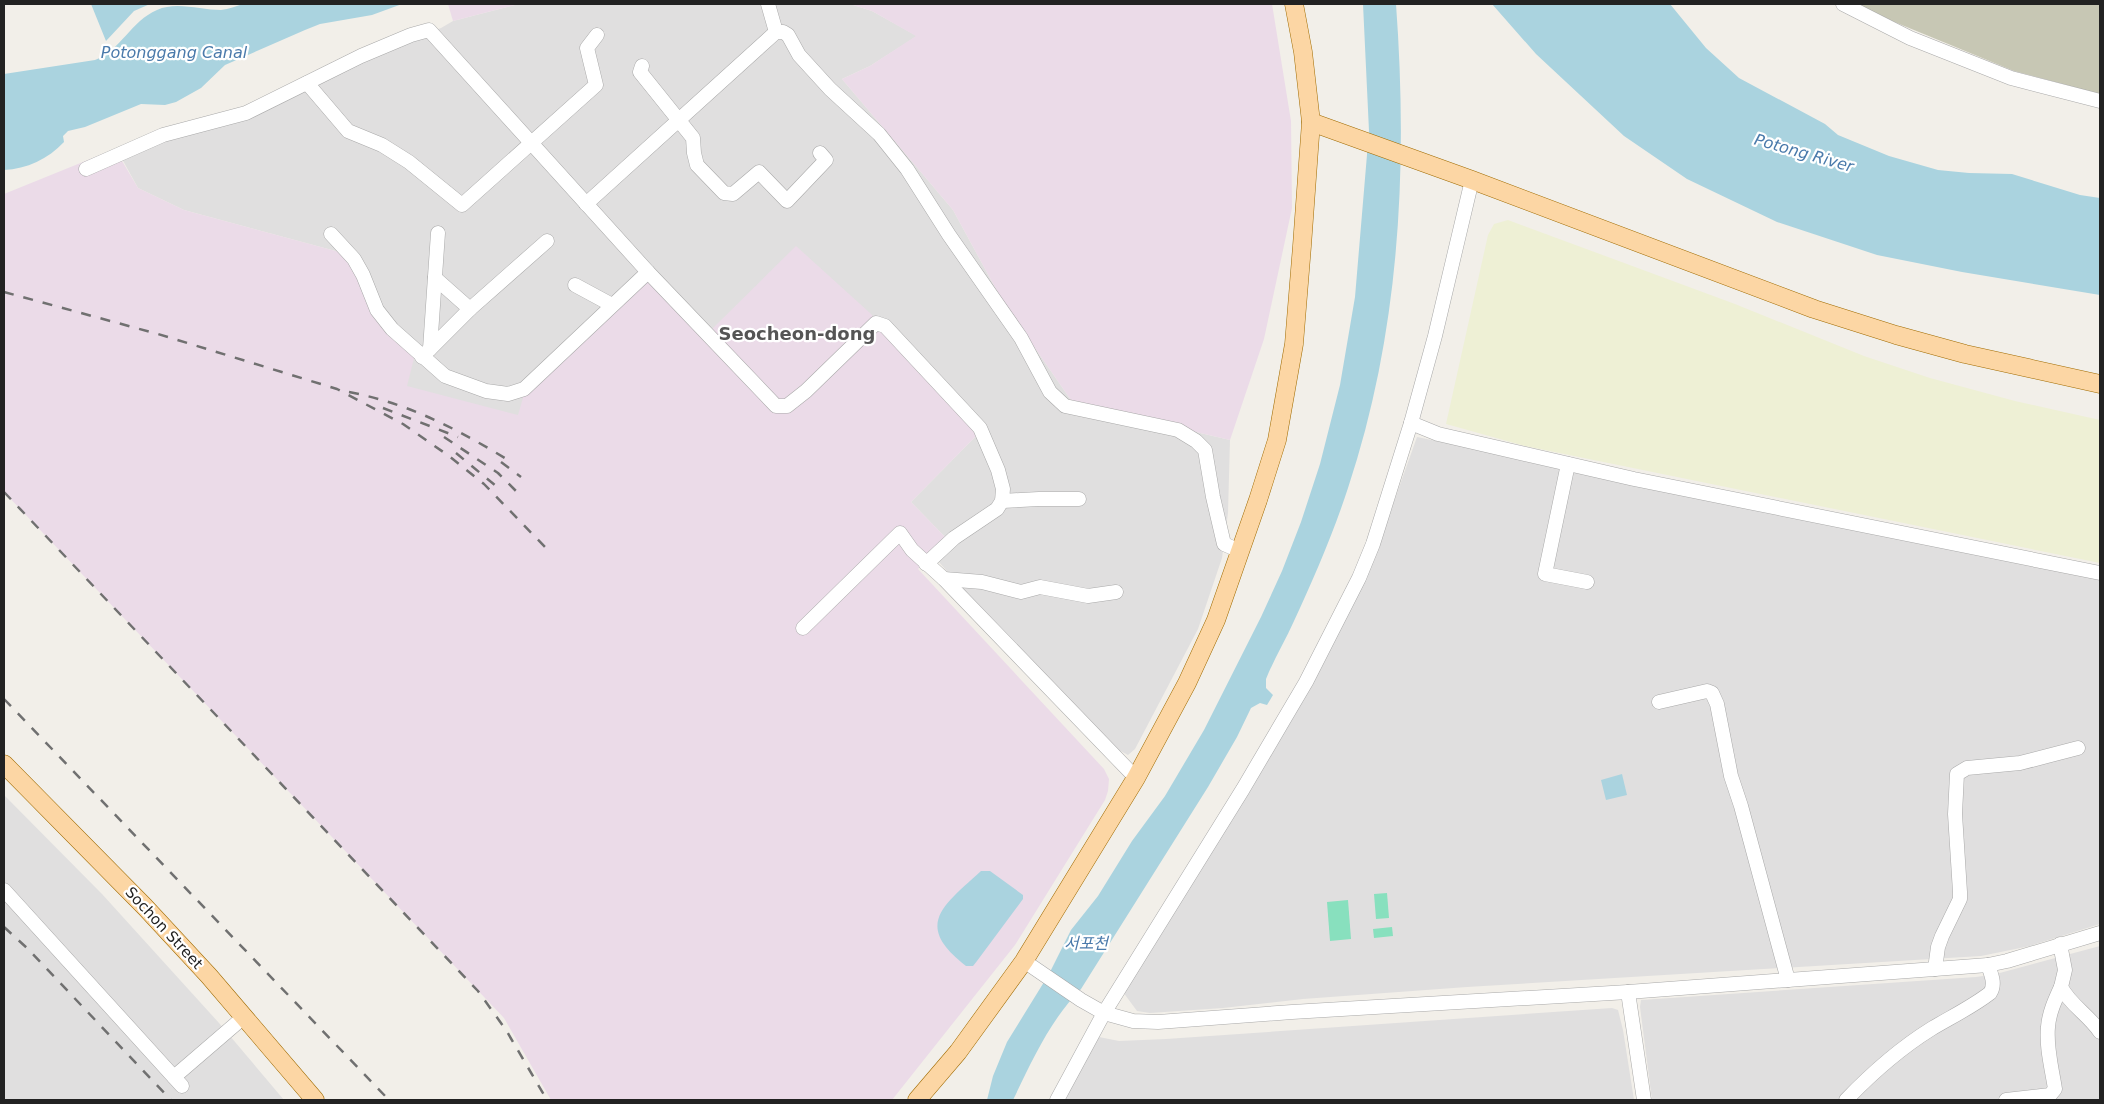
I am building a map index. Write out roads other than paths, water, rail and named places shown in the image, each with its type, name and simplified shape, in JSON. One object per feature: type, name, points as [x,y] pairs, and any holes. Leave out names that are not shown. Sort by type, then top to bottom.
[{"type":"main road","points":[[917,1100],[958,1052],[1024,961],[1136,778],[1191,674],[1216,620],[1240,551],[1277,440],[1294,344],[1311,122],[1294,4]]},
{"type":"main road","points":[[1311,122],[1814,310],[1965,354],[2100,384]]},
{"type":"main road","name":"Sochon Street","points":[[4,764],[145,907],[245,1016],[315,1100]]},
{"type":"street","points":[[768,4],[776,32]]},
{"type":"street","points":[[1843,4],[1910,38],[2010,78],[2100,101]]},
{"type":"street","points":[[86,168],[163,135],[246,113],[361,56],[429,30],[648,272],[776,406],[787,406],[876,323],[885,326],[980,428],[998,470],[1003,489],[1002,501],[997,509],[954,538],[926,564]]},
{"type":"street","points":[[586,204],[776,32],[783,32],[788,35],[799,55],[830,89],[879,134],[907,169],[949,235],[1021,338],[1050,392],[1065,406],[1178,430],[1196,441],[1205,450],[1224,544],[1240,551]]},
{"type":"street","points":[[307,83],[348,131],[382,145],[409,162],[462,205],[596,85],[587,48],[597,35]]},
{"type":"street","points":[[642,66],[640,72],[693,138],[697,165],[724,193],[733,194],[759,172],[787,201],[826,160],[820,153]]},
{"type":"street","points":[[1058,1100],[1104,1013],[1243,789],[1306,682],[1374,544],[1435,336],[1465,178]]},
{"type":"street","points":[[426,353],[438,233]]},
{"type":"street","points":[[331,234],[354,260],[363,275],[377,310],[392,329],[426,353],[445,376],[486,391],[508,394],[524,389],[648,272]]},
{"type":"street","points":[[426,353],[470,309],[547,241]]},
{"type":"street","points":[[435,278],[470,309]]},
{"type":"street","points":[[575,285],[612,305]]},
{"type":"street","points":[[1411,423],[1438,434],[1568,464],[1793,512],[2100,573]]},
{"type":"street","points":[[1568,464],[1545,574],[1586,582]]},
{"type":"street","points":[[1002,501],[1039,498],[1079,500]]},
{"type":"street","points":[[803,628],[900,533],[912,550],[944,579],[1136,778]]},
{"type":"street","points":[[944,579],[982,582],[1021,592],[1040,587],[1088,596],[1116,592]]},
{"type":"street","points":[[1659,702],[1707,691],[1712,693],[1718,704],[1731,776],[1741,806],[1788,980]]},
{"type":"street","points":[[1935,969],[1938,947],[1960,899],[1955,814],[1957,774],[1967,768],[2020,763],[2078,748]]},
{"type":"street","points":[[4,890],[178,1082],[245,1016]]},
{"type":"street","points":[[1024,961],[1080,1000],[1104,1013],[1133,1021],[1158,1022],[1628,992],[1988,965],[2100,933]]},
{"type":"street","points":[[2006,1100],[2050,1095],[2055,1089],[2050,1059],[2048,1027],[2051,1009],[2061,987],[2065,970],[2060,944]]},
{"type":"street","points":[[1846,1100],[1890,1057],[1990,993],[1993,989],[1993,982],[1988,965]]},
{"type":"street","points":[[2061,987],[2064,994],[2100,1032]]},
{"type":"street","points":[[1628,992],[1644,1100]]},
{"type":"water","points":[[91,4],[150,4],[134,11],[106,41]]},
{"type":"water","name":"Potonggang Canal","points":[[243,4],[402,4],[372,15],[320,24],[305,30],[225,65],[201,88],[176,102],[165,105],[141,104],[85,127],[68,131],[63,136],[64,142],[44,158],[21,168],[4,170],[4,74],[95,60],[112,50],[140,21],[164,7],[180,6],[221,10]]},
{"type":"water","name":"서포천","points":[[1363,4],[1396,4],[1400,65],[1400,188],[1396,249],[1379,369],[1365,429],[1348,488],[1330,539],[1309,589],[1266,679],[1266,688],[1273,695],[1267,705],[1260,703],[1251,708],[1237,737],[1208,787],[1081,989],[1051,1027],[1013,1100],[987,1100],[993,1076],[1007,1042],[1049,974],[1071,930],[1098,896],[1132,841],[1165,796],[1204,730],[1261,617],[1282,571],[1301,522],[1320,464],[1340,385],[1355,297],[1369,131]]},
{"type":"water","name":"Potong River","points":[[1492,4],[1670,4],[1706,48],[1739,78],[1825,124],[1838,135],[1889,156],[1938,170],[2012,174],[2080,195],[2100,198],[2100,295],[1962,272],[1877,255],[1777,222],[1687,179],[1624,136],[1536,54]]},
{"type":"water","points":[[1622,774],[1627,795],[1606,800],[1601,780]]},
{"type":"water","points":[[981,871],[990,871],[1023,895],[1023,899],[973,966],[966,966],[950,952],[941,939],[937,927],[939,916],[946,906]]},
{"type":"railway","points":[[4,292],[158,334],[337,389],[403,424],[449,456],[484,484],[545,547]]},
{"type":"railway","points":[[349,392],[372,397],[414,411],[454,429],[513,463]]},
{"type":"railway","points":[[383,408],[458,437]]},
{"type":"railway","points":[[444,437],[498,473],[516,491]]},
{"type":"railway","points":[[456,453],[496,486]]},
{"type":"railway","points":[[501,462],[521,477]]},
{"type":"railway","points":[[4,492],[478,991],[506,1030],[547,1100]]},
{"type":"railway","points":[[4,699],[389,1100]]},
{"type":"railway","points":[[4,927],[27,948],[171,1100]]},
{"type":"district","name":"Seocheon-dong","points":[[797,333]]}]
